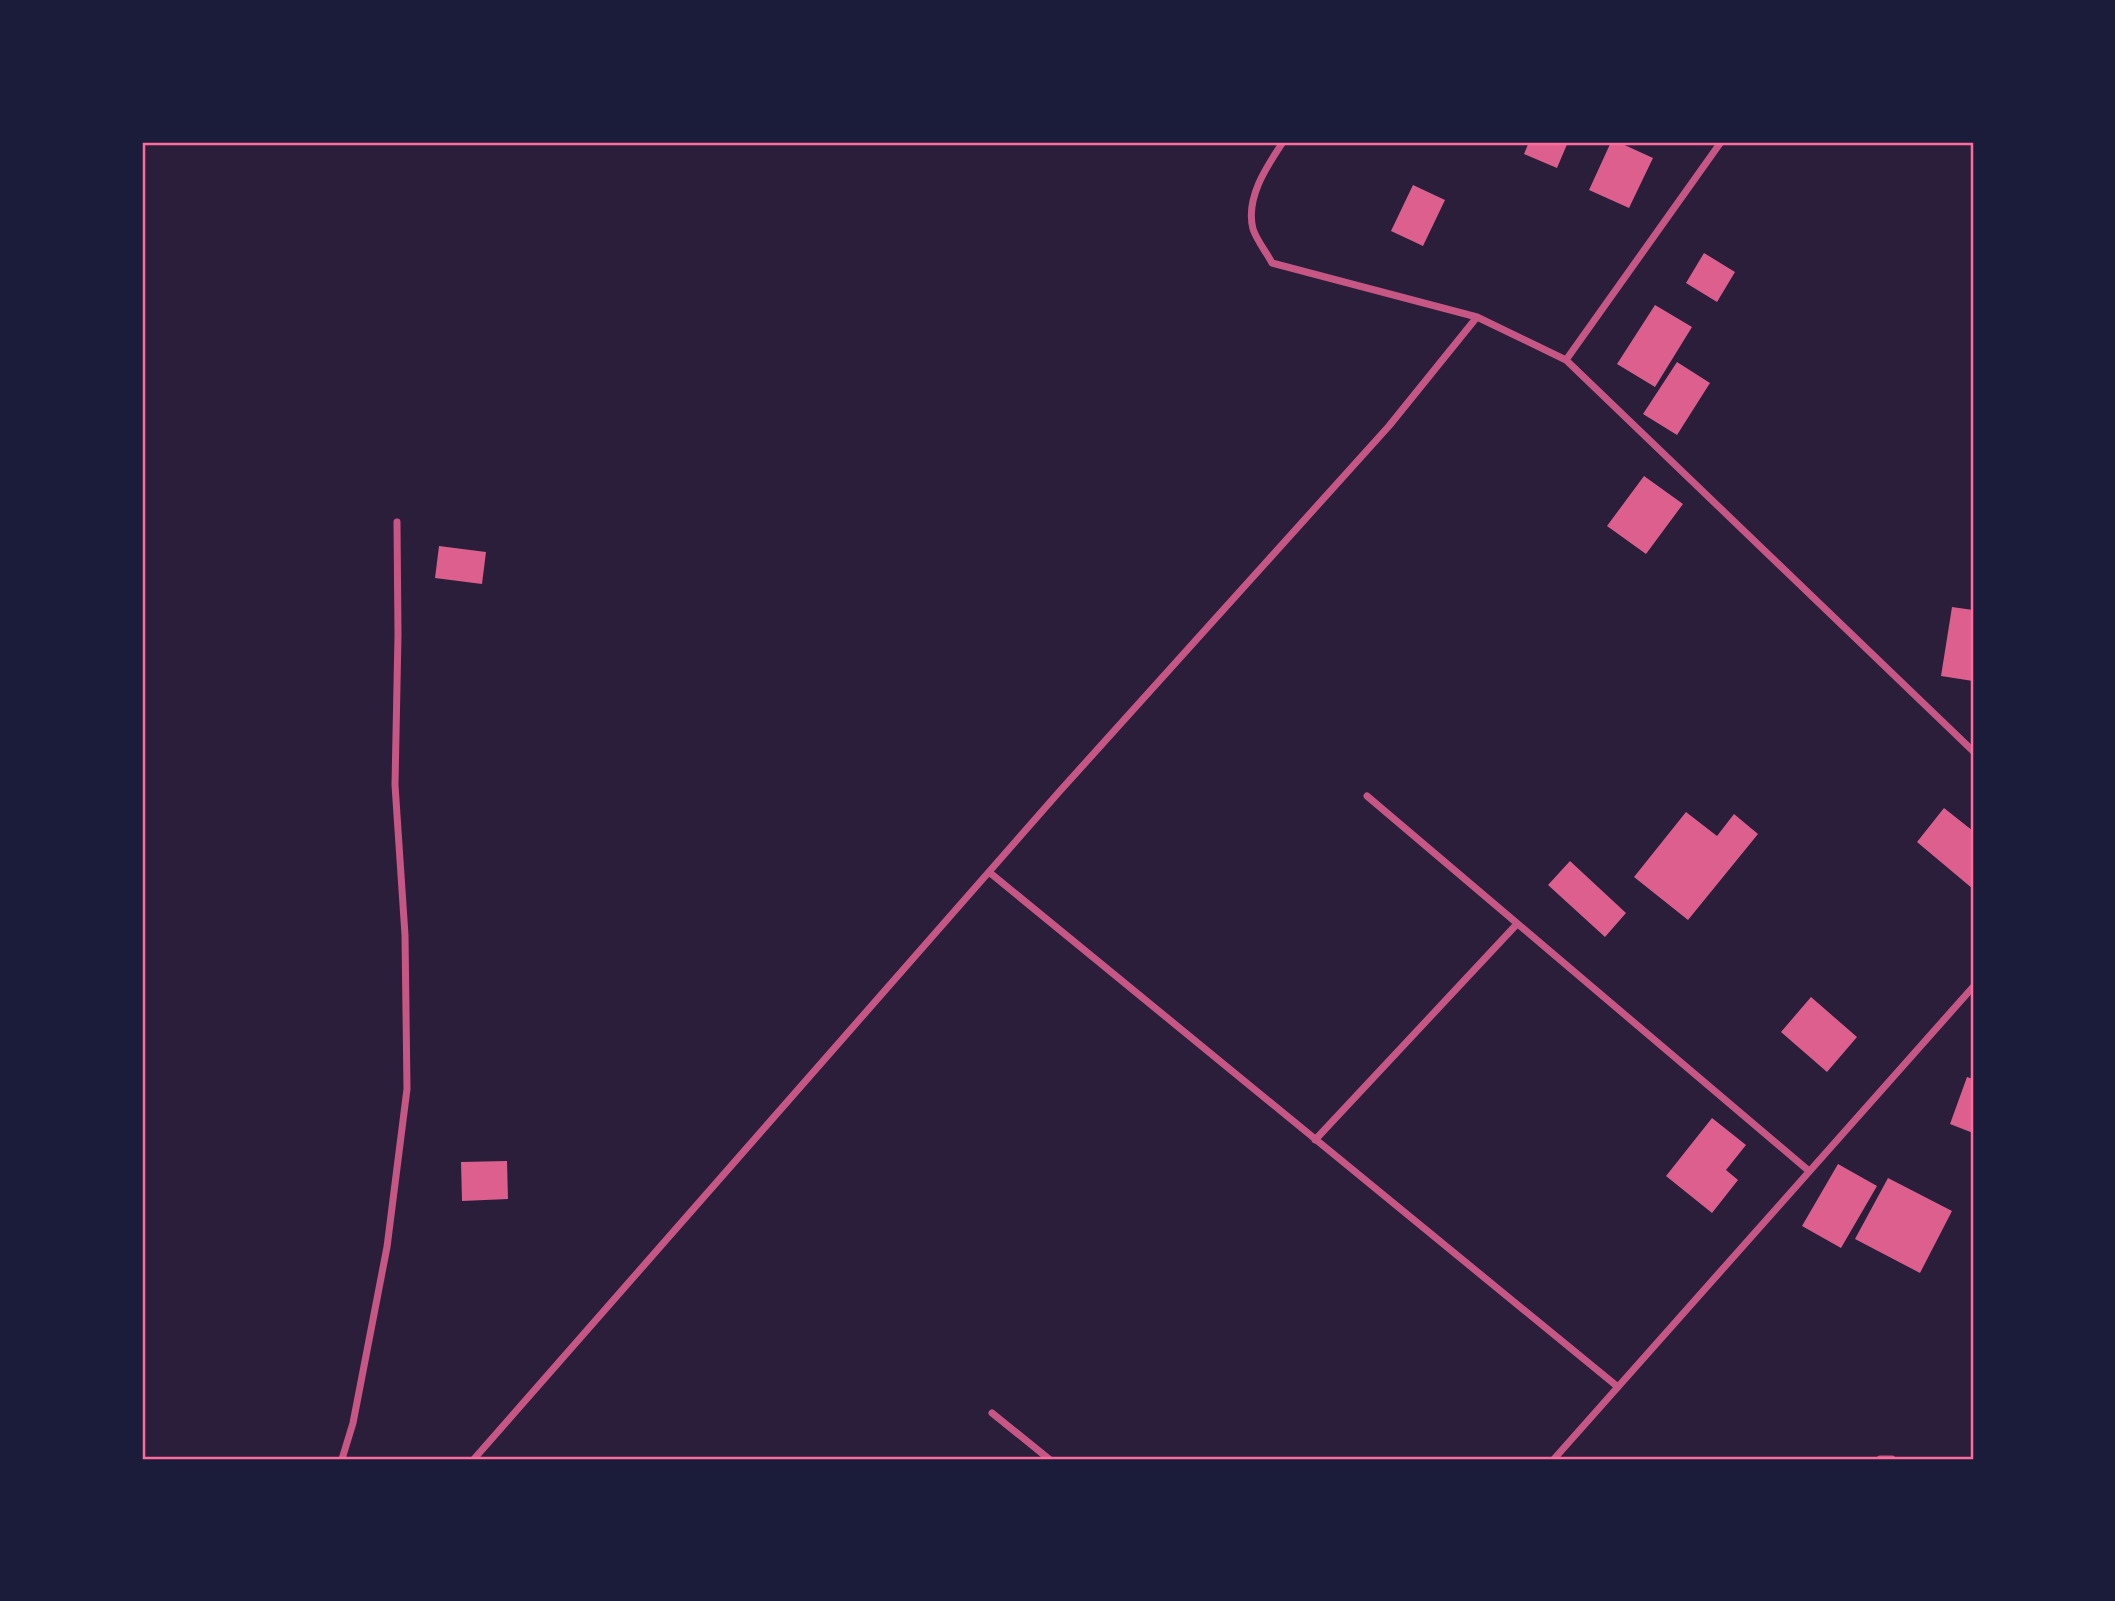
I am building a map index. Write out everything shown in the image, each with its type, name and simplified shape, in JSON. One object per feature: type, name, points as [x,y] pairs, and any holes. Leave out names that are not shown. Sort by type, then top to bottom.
[{"type":"street","points":[[1283,142],[1266,166],[1251,206],[1254,230],[1272,263],[1477,317],[1566,360],[1973,751]]},
{"type":"street","points":[[1566,360],[1721,142]]},
{"type":"street","points":[[474,1459],[989,872],[1389,426],[1477,317]]},
{"type":"street","points":[[342,1459],[353,1423],[387,1247],[407,1089],[405,935],[395,785],[397,522]]},
{"type":"street","points":[[1367,796],[1810,1171]]},
{"type":"street","points":[[989,872],[1618,1387]]},
{"type":"street","points":[[1315,1140],[1517,923]]},
{"type":"street","points":[[1554,1459],[1973,987]]},
{"type":"street","points":[[992,1413],[1049,1459]]},
{"type":"street","points":[[1880,1459],[1892,1459]]},
{"type":"shaded area","points":[[142,142],[1973,142],[1973,1459],[142,1459]]},
{"type":"building","points":[[1529,142],[1568,142],[1557,168],[1524,154]]},
{"type":"building","points":[[1611,142],[1618,142],[1653,158],[1629,208],[1589,190]]},
{"type":"building","points":[[1413,185],[1445,200],[1423,246],[1391,231]]},
{"type":"building","points":[[1704,253],[1735,272],[1717,302],[1686,283]]},
{"type":"building","points":[[1655,305],[1692,327],[1655,387],[1617,364]]},
{"type":"building","points":[[1677,362],[1710,383],[1677,435],[1643,414]]},
{"type":"building","points":[[1644,476],[1683,504],[1646,554],[1607,526]]},
{"type":"building","points":[[439,546],[486,552],[482,584],[435,578]]},
{"type":"building","points":[[1952,607],[1973,610],[1973,681],[1941,676]]},
{"type":"building","points":[[1944,808],[1973,831],[1973,889],[1917,842]]},
{"type":"building","points":[[1686,812],[1717,836],[1734,814],[1758,834],[1688,920],[1634,877]]},
{"type":"building","points":[[1570,861],[1626,913],[1605,937],[1548,885]]},
{"type":"building","points":[[1811,997],[1857,1037],[1827,1072],[1781,1032]]},
{"type":"building","points":[[1967,1077],[1973,1079],[1973,1133],[1950,1124]]},
{"type":"building","points":[[1712,1118],[1746,1145],[1726,1170],[1738,1180],[1712,1213],[1666,1176]]},
{"type":"building","points":[[507,1161],[508,1199],[462,1201],[461,1162]]},
{"type":"building","points":[[1838,1164],[1877,1186],[1841,1248],[1802,1226]]},
{"type":"building","points":[[1888,1178],[1952,1211],[1920,1273],[1855,1239]]}]
